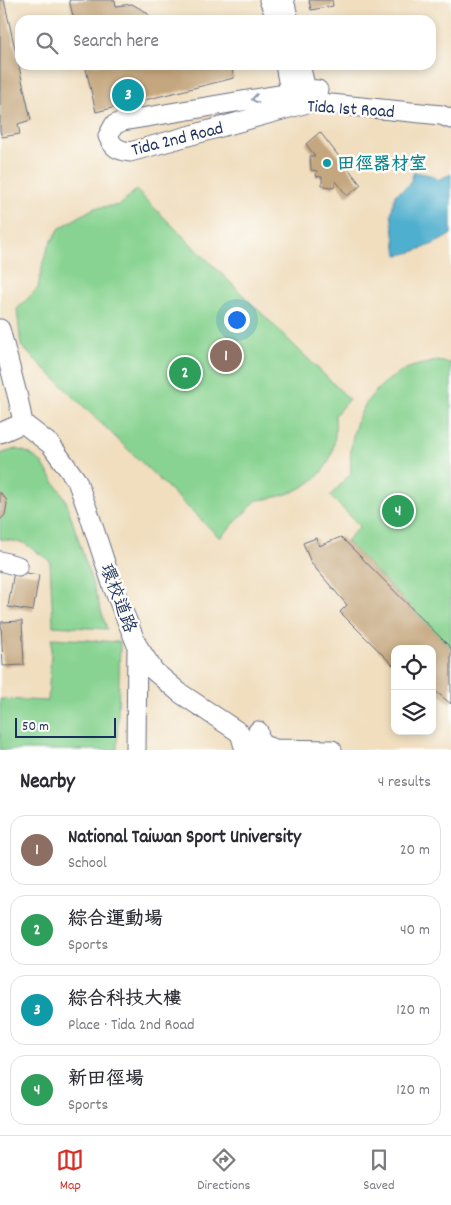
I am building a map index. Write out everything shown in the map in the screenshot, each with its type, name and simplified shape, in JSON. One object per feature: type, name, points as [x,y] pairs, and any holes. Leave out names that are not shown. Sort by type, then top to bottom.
[{"type":"street","points":[[269,0],[275,15]]},
{"type":"street","points":[[284,0],[288,15]]},
{"type":"street","name":"Tida 1st Road","points":[[287,70],[300,98]]},
{"type":"street","name":"Tida 1st Road","points":[[300,70],[300,98]]},
{"type":"street","name":"Tida 1st Road","points":[[300,98],[446,104],[451,106]]},
{"type":"street","name":"Tida 1st Road","points":[[300,98],[441,115],[451,119]]},
{"type":"street","name":"Tida 2nd Road","points":[[300,98],[130,152],[120,150],[112,145],[108,136],[114,125],[123,121],[300,98]]},
{"type":"street","points":[[0,329],[23,423],[0,433]]},
{"type":"street","name":"環校道路","points":[[23,423],[51,445],[76,481],[90,514],[114,587],[136,645],[154,671],[180,694],[240,734],[245,750]]},
{"type":"street","points":[[0,561],[18,566]]},
{"type":"street","points":[[136,645],[136,750]]},
{"type":"street","points":[[258,730],[260,744],[275,749],[332,750]]},
{"type":"green space","points":[[136,190],[349,399],[335,415],[335,440],[329,461],[324,469],[307,485],[295,491],[257,500],[220,538],[21,346],[17,309],[38,288],[43,262],[49,245],[60,228],[94,208],[120,205]]},
{"type":"green space","points":[[436,361],[451,363],[451,648],[346,541],[360,526],[330,496],[351,473],[351,446],[357,421],[370,398],[379,388],[402,371],[413,366]]},
{"type":"green space","points":[[16,449],[29,453],[41,462],[65,498],[107,629],[53,626],[50,561],[24,543],[0,539],[0,454]]},
{"type":"green space","points":[[52,638],[120,642],[117,750],[0,750],[0,699],[48,701]]},
{"type":"water","points":[[414,172],[431,175],[437,180],[451,174],[451,234],[425,248],[397,255],[391,214],[395,195],[409,185]]},
{"type":"building","points":[[0,0],[4,0],[15,49],[15,70],[20,70],[31,120],[18,124],[20,134],[2,137],[0,131]]},
{"type":"building","points":[[69,0],[115,0],[116,6],[132,4],[149,15],[73,15]]},
{"type":"building","points":[[309,0],[332,0],[333,6],[311,10]]},
{"type":"building","points":[[86,70],[232,70],[234,78],[96,112]]},
{"type":"building","name":"田徑器材室","points":[[320,132],[361,185],[347,196],[336,181],[334,188],[322,185],[322,177],[316,176],[317,171],[311,170],[310,156],[315,156],[306,144]]},
{"type":"building","points":[[0,492],[6,499],[7,504],[5,515],[0,520]]},
{"type":"building","points":[[341,537],[451,648],[451,704],[436,692],[436,645],[391,645],[391,663],[340,612],[347,605],[311,563],[303,543],[316,538],[319,546]]},
{"type":"building","points":[[14,571],[39,575],[33,611],[8,607]]},
{"type":"building","points":[[22,621],[24,665],[3,666],[1,622]]},
{"type":"place","name":"綜合科技大樓","points":[[128,95]]},
{"type":"place","name":"田徑器材室","points":[[327,163]]},
{"type":"place","name":"National Taiwan Sport University","points":[[226,356]]},
{"type":"place","name":"綜合運動場","points":[[185,373]]},
{"type":"place","name":"新田徑場","points":[[398,511]]}]
